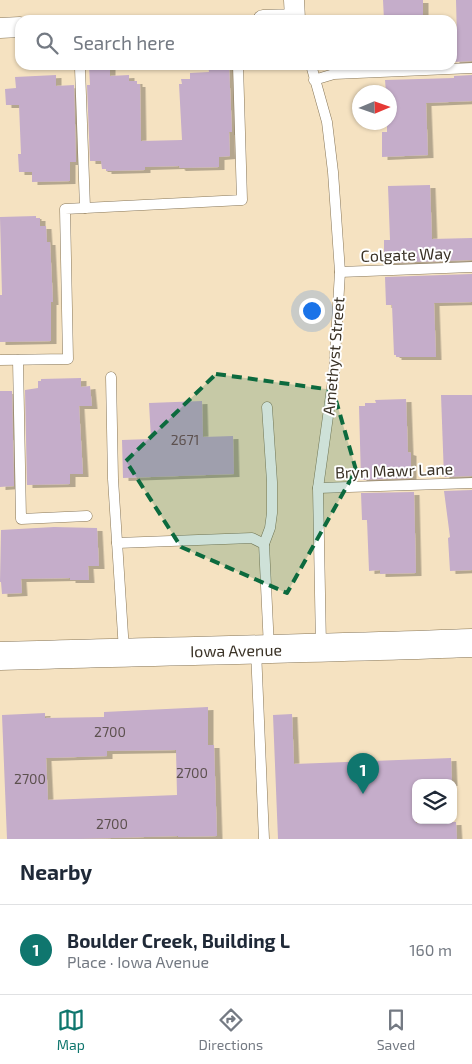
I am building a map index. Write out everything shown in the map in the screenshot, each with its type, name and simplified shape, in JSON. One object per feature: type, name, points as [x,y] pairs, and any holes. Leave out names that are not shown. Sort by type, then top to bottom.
[{"type":"main road","name":"Iowa Avenue","points":[[0,656],[322,649],[472,643]]},
{"type":"street","points":[[0,28],[15,27]]},
{"type":"lane","points":[[457,69],[472,68]]},
{"type":"lane","points":[[80,70],[85,208]]},
{"type":"lane","points":[[0,360],[68,359],[64,209],[242,200],[238,70]]},
{"type":"lane","name":"Amethyst Street","points":[[312,70],[327,122],[333,172],[340,272],[334,373],[318,488],[322,649]]},
{"type":"lane","points":[[314,80],[334,74],[426,70]]},
{"type":"lane","name":"Colgate Way","points":[[340,272],[472,267]]},
{"type":"lane","points":[[18,360],[21,519],[87,516]]},
{"type":"lane","points":[[111,377],[113,479],[124,652]]},
{"type":"lane","points":[[264,839],[264,544],[270,528],[272,513],[267,407]]},
{"type":"lane","name":"Bryn Mawr Lane","points":[[318,488],[472,483]]},
{"type":"lane","points":[[117,543],[252,538],[264,544]]},
{"type":"highlighted area","points":[[216,374],[333,390],[356,470],[287,593],[181,547],[126,461]]},
{"type":"building","points":[[383,0],[423,0],[423,15],[384,15]]},
{"type":"building","points":[[456,0],[472,0],[472,61],[457,62]]},
{"type":"building","points":[[89,70],[110,70],[110,76],[129,75],[129,81],[137,81],[137,84],[140,84],[141,141],[182,140],[179,84],[182,84],[181,79],[190,79],[190,73],[209,72],[209,70],[229,70],[232,132],[229,132],[230,156],[219,157],[219,167],[145,167],[145,170],[106,171],[106,169],[102,169],[101,161],[90,161],[87,85],[90,85]]},
{"type":"building","points":[[56,75],[56,86],[74,85],[76,162],[70,162],[70,181],[32,182],[32,172],[19,172],[18,154],[21,154],[19,105],[6,105],[5,89],[16,88],[15,77]]},
{"type":"building","points":[[472,75],[472,101],[426,103],[428,155],[382,157],[382,132],[397,130],[397,85],[385,85],[385,80],[454,78],[454,76]]},
{"type":"building","points":[[430,185],[432,239],[472,238],[472,260],[384,263],[384,240],[390,240],[388,186]]},
{"type":"building","points":[[36,216],[36,218],[40,218],[40,226],[46,226],[47,242],[50,242],[53,302],[51,302],[51,341],[0,342],[0,295],[2,295],[0,217]]},
{"type":"building","points":[[472,274],[472,302],[434,303],[436,357],[396,357],[394,355],[392,305],[386,305],[385,277]]},
{"type":"building","points":[[81,378],[81,387],[90,386],[92,406],[79,406],[83,474],[70,474],[70,484],[27,485],[25,390],[38,388],[38,381],[41,381],[41,379]]},
{"type":"building","points":[[0,391],[12,391],[14,486],[0,487]]},
{"type":"building","points":[[441,395],[472,395],[472,476],[444,477]]},
{"type":"building","points":[[406,399],[408,452],[411,453],[411,478],[361,480],[359,406],[365,406],[365,403],[376,403],[375,400]]},
{"type":"building","points":[[202,401],[203,437],[233,436],[234,474],[123,478],[122,440],[151,439],[149,403]]},
{"type":"building","points":[[472,490],[472,570],[450,571],[448,538],[450,537],[444,491]]},
{"type":"building","points":[[414,492],[416,573],[380,574],[380,570],[369,571],[367,520],[362,520],[361,493]]},
{"type":"building","points":[[54,527],[97,528],[99,566],[88,566],[89,580],[70,580],[70,578],[21,579],[22,593],[2,594],[0,582],[1,530]]},
{"type":"building","points":[[208,707],[208,745],[214,745],[217,836],[7,839],[2,715],[45,713],[45,718],[104,717],[104,712]],"holes":[[[176,750],[177,795],[48,800],[46,758],[107,756],[107,751]]]},
{"type":"building","points":[[292,714],[294,764],[451,758],[452,779],[412,779],[412,824],[456,824],[457,839],[278,839],[273,715]]},
{"type":"place","name":"Boulder Creek, Building L","points":[[363,794]]}]
